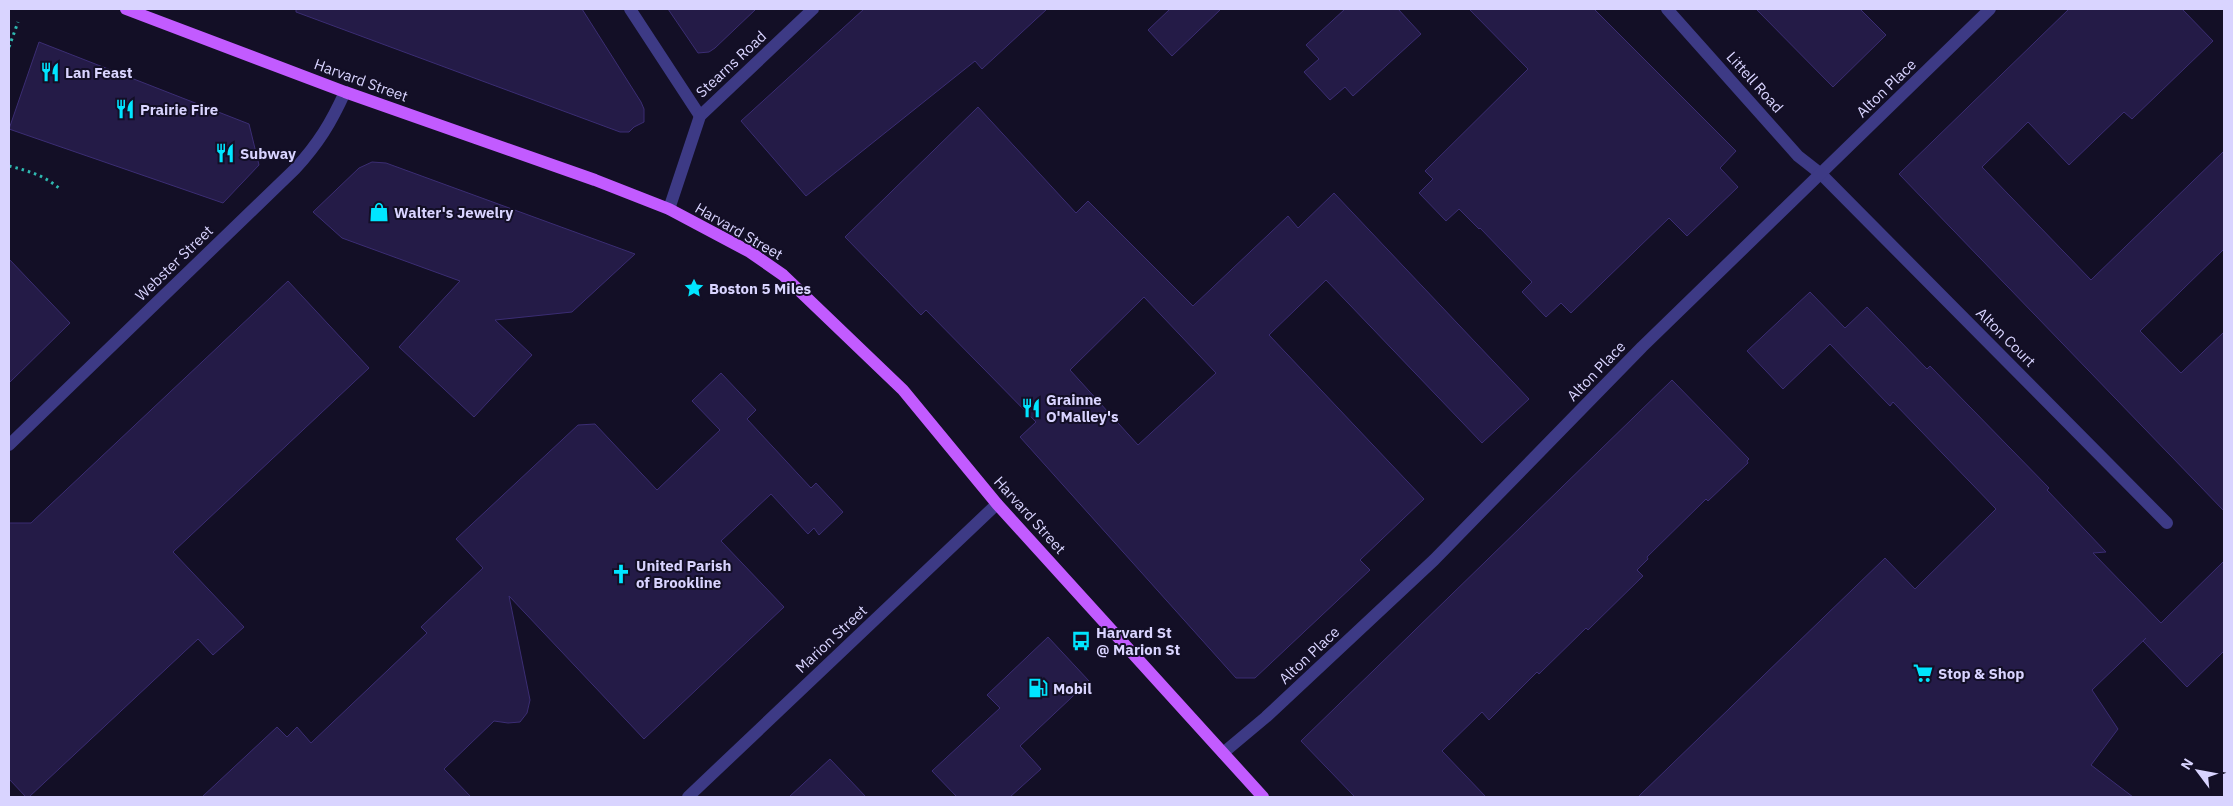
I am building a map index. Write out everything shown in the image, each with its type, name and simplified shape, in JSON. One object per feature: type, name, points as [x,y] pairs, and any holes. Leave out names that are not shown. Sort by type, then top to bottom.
[{"type":"main road","name":"Harvard Street","points":[[126,9],[346,92],[595,180],[669,209],[750,252],[783,275],[903,390],[997,504],[1263,797]]},
{"type":"street","points":[[630,9],[700,116]]},
{"type":"street","name":"Stearns Road","points":[[669,209],[700,116],[813,9]]},
{"type":"street","name":"Littell Road","points":[[1667,9],[1798,156],[1821,174]]},
{"type":"street","name":"Alton Place","points":[[1223,753],[1266,717],[1434,560],[1642,347],[1990,9]]},
{"type":"street","name":"Webster Street","points":[[9,445],[295,169],[322,139],[346,92]]},
{"type":"street","name":"Alton Court","points":[[1821,174],[2167,524]]},
{"type":"street","name":"Marion Street","points":[[688,797],[997,504]]},
{"type":"path","points":[[9,47],[18,22]]},
{"type":"path","points":[[9,166],[27,170],[50,180],[61,190]]},
{"type":"building","points":[[296,9],[582,9],[641,102],[644,109],[644,122],[629,132],[620,132],[296,12]]},
{"type":"building","points":[[668,9],[756,9],[715,48],[709,52],[698,53]]},
{"type":"building","points":[[864,9],[1047,9],[982,69],[975,61],[806,196],[741,121]]},
{"type":"building","points":[[1170,9],[1221,9],[1172,56],[1148,30]]},
{"type":"building","points":[[1345,9],[1398,9],[1421,34],[1353,96],[1345,87],[1330,100],[1304,72],[1319,59],[1306,45]]},
{"type":"building","points":[[1469,9],[1594,9],[1736,151],[1720,168],[1738,187],[1687,236],[1669,218],[1571,313],[1561,303],[1546,317],[1522,292],[1532,282],[1480,228],[1459,209],[1446,221],[1419,193],[1433,179],[1425,171],[1528,69]]},
{"type":"building","points":[[1756,9],[1860,9],[1886,35],[1833,87]]},
{"type":"building","points":[[2069,9],[2182,9],[2213,41],[2132,119],[2124,112],[2069,165],[2028,122],[1982,167],[2091,280],[2224,151],[2224,249],[2140,331],[2181,373],[2224,332],[2224,511],[1899,174]]},
{"type":"building","points":[[39,42],[249,124],[259,165],[223,203],[9,129]]},
{"type":"building","points":[[978,107],[1076,213],[1088,201],[1193,306],[1288,216],[1298,228],[1334,193],[1529,399],[1482,443],[1326,280],[1269,335],[1424,499],[1360,560],[1370,570],[1255,678],[1236,678],[1020,437],[1036,422],[926,310],[921,315],[845,237]],"holes":[[[1144,297],[1216,373],[1138,445],[1070,370]]]},
{"type":"building","points":[[372,162],[386,163],[635,254],[572,312],[495,320],[532,355],[474,417],[399,347],[460,281],[342,238],[313,212],[359,168]]},
{"type":"building","points":[[9,259],[70,323],[9,383]]},
{"type":"building","points":[[288,281],[369,368],[173,552],[244,627],[213,655],[198,639],[29,797],[26,797],[9,779],[9,523],[31,523]]},
{"type":"building","name":"Stop & Shop","points":[[1810,292],[1845,328],[1867,307],[1927,369],[1930,366],[2049,488],[2047,490],[2106,552],[2093,553],[2161,623],[2224,561],[2224,651],[2187,687],[2143,641],[2146,638],[2092,690],[2118,729],[2091,765],[2133,797],[1638,797],[1885,558],[1915,589],[1996,509],[1893,402],[1890,406],[1830,344],[1783,389],[1747,351]]},
{"type":"building","name":"United Parish of Brookline","points":[[721,373],[756,410],[747,419],[811,488],[816,483],[843,512],[819,535],[814,528],[808,534],[771,494],[721,541],[784,607],[644,739],[509,596],[530,700],[527,713],[520,722],[494,721],[444,769],[471,797],[202,797],[277,727],[287,737],[297,727],[311,743],[427,633],[421,627],[483,568],[456,539],[578,425],[595,424],[657,490],[720,430],[692,401]]},
{"type":"building","points":[[1672,380],[1749,459],[1748,463],[1708,501],[1706,499],[1647,557],[1648,559],[1637,570],[1643,576],[1588,630],[1586,628],[1539,674],[1537,672],[1489,720],[1482,712],[1442,751],[1486,797],[1355,797],[1301,741]]},
{"type":"building","points":[[1048,637],[1089,681],[1020,746],[1041,769],[1010,797],[957,797],[932,771],[1000,708],[987,695]]},
{"type":"building","points":[[830,759],[866,797],[789,797]]},
{"type":"place","name":"Lan Feast","points":[[50,72]]},
{"type":"place","name":"Prairie Fire","points":[[125,109]]},
{"type":"place","name":"Subway","points":[[225,153]]},
{"type":"place","name":"Walter's Jewelry","points":[[379,212]]},
{"type":"place","name":"Boston 5 Miles","points":[[694,288]]},
{"type":"place","name":"Grainne O'Malley's","points":[[1031,408]]},
{"type":"place","name":"United Parish of Brookline","points":[[621,574]]},
{"type":"place","name":"Harvard St @ Marion St","points":[[1081,641]]},
{"type":"place","name":"Stop & Shop","points":[[1923,673]]},
{"type":"place","name":"Mobil","points":[[1038,688]]}]
